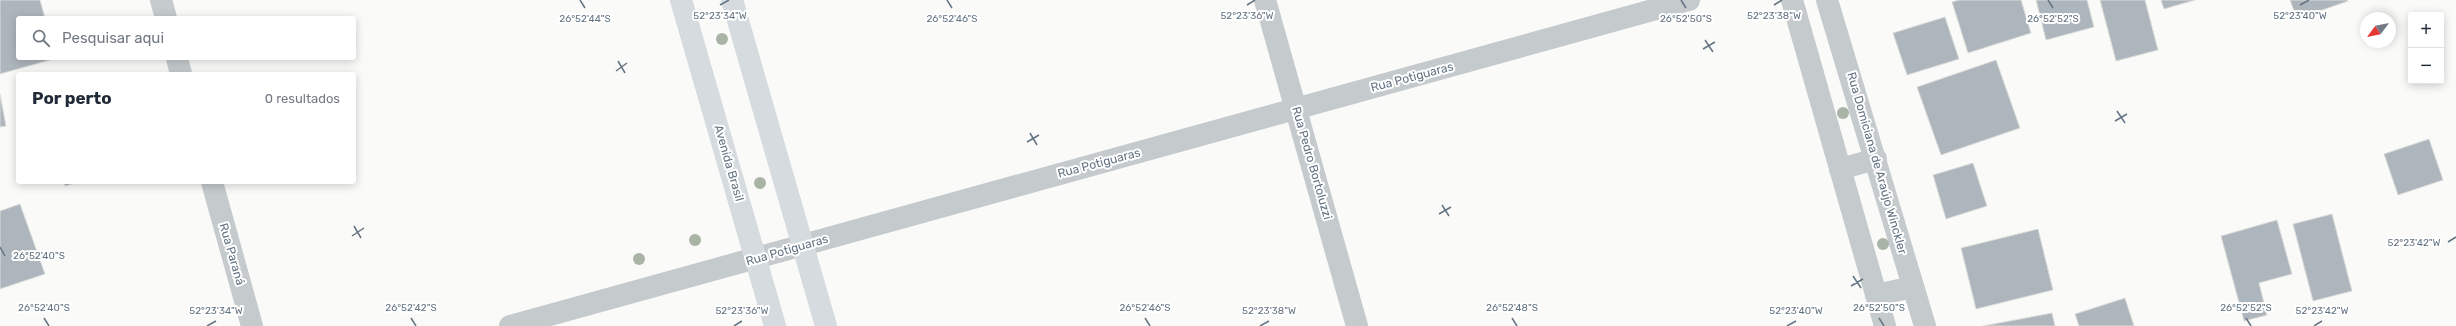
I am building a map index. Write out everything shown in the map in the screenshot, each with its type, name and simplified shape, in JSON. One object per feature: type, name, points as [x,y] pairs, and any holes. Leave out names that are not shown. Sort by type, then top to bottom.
[{"type":"main road","name":"Avenida Brasil","points":[[681,0],[757,259],[775,326]]},
{"type":"main road","points":[[732,0],[804,245],[826,326]]},
{"type":"street","points":[[161,0],[165,16]]},
{"type":"street","name":"Rua Pedro Bortoluzzi","points":[[1265,0],[1357,326]]},
{"type":"street","name":"Rua Potiguaras","points":[[510,326],[757,259],[1689,0]]},
{"type":"street","points":[[1792,0],[1885,326]]},
{"type":"street","name":"Rua Domiciana de Araújo Winckler","points":[[1827,0],[1925,326]]},
{"type":"street","points":[[178,60],[180,72]]},
{"type":"street","points":[[1840,169],[1876,159]]},
{"type":"street","name":"Rua Paraná","points":[[213,184],[252,326]]},
{"type":"street","points":[[1876,295],[1913,287]]},
{"type":"building","points":[[0,0],[40,0],[44,16],[16,16],[16,60],[50,60],[0,74]]},
{"type":"building","points":[[1959,0],[2021,0],[2031,33],[1968,53],[1952,2]]},
{"type":"building","points":[[2036,0],[2087,0],[2094,27],[2046,40]]},
{"type":"building","points":[[2100,0],[2145,0],[2158,50],[2116,61]]},
{"type":"building","points":[[2161,0],[2195,0],[2164,9]]},
{"type":"building","points":[[2290,0],[2347,0],[2348,1],[2297,19]]},
{"type":"building","points":[[1945,17],[1959,59],[1907,75],[1893,33]]},
{"type":"building","points":[[1996,60],[2020,128],[1941,155],[1917,87]]},
{"type":"building","points":[[0,94],[6,126],[0,127]]},
{"type":"building","points":[[2429,139],[2443,180],[2398,195],[2384,154]]},
{"type":"building","points":[[1973,163],[1987,206],[1946,219],[1933,175]]},
{"type":"building","points":[[20,204],[45,274],[0,289],[0,211]]},
{"type":"building","points":[[2332,214],[2352,291],[2313,301],[2293,224]]},
{"type":"building","points":[[2277,220],[2292,274],[2259,283],[2267,315],[2244,321],[2221,236]]},
{"type":"building","points":[[2038,229],[2053,290],[1976,309],[1961,248]]},
{"type":"building","points":[[2125,298],[2134,326],[2079,326],[2075,314]]},
{"type":"building","points":[[2052,313],[2055,326],[1983,326]]}]
